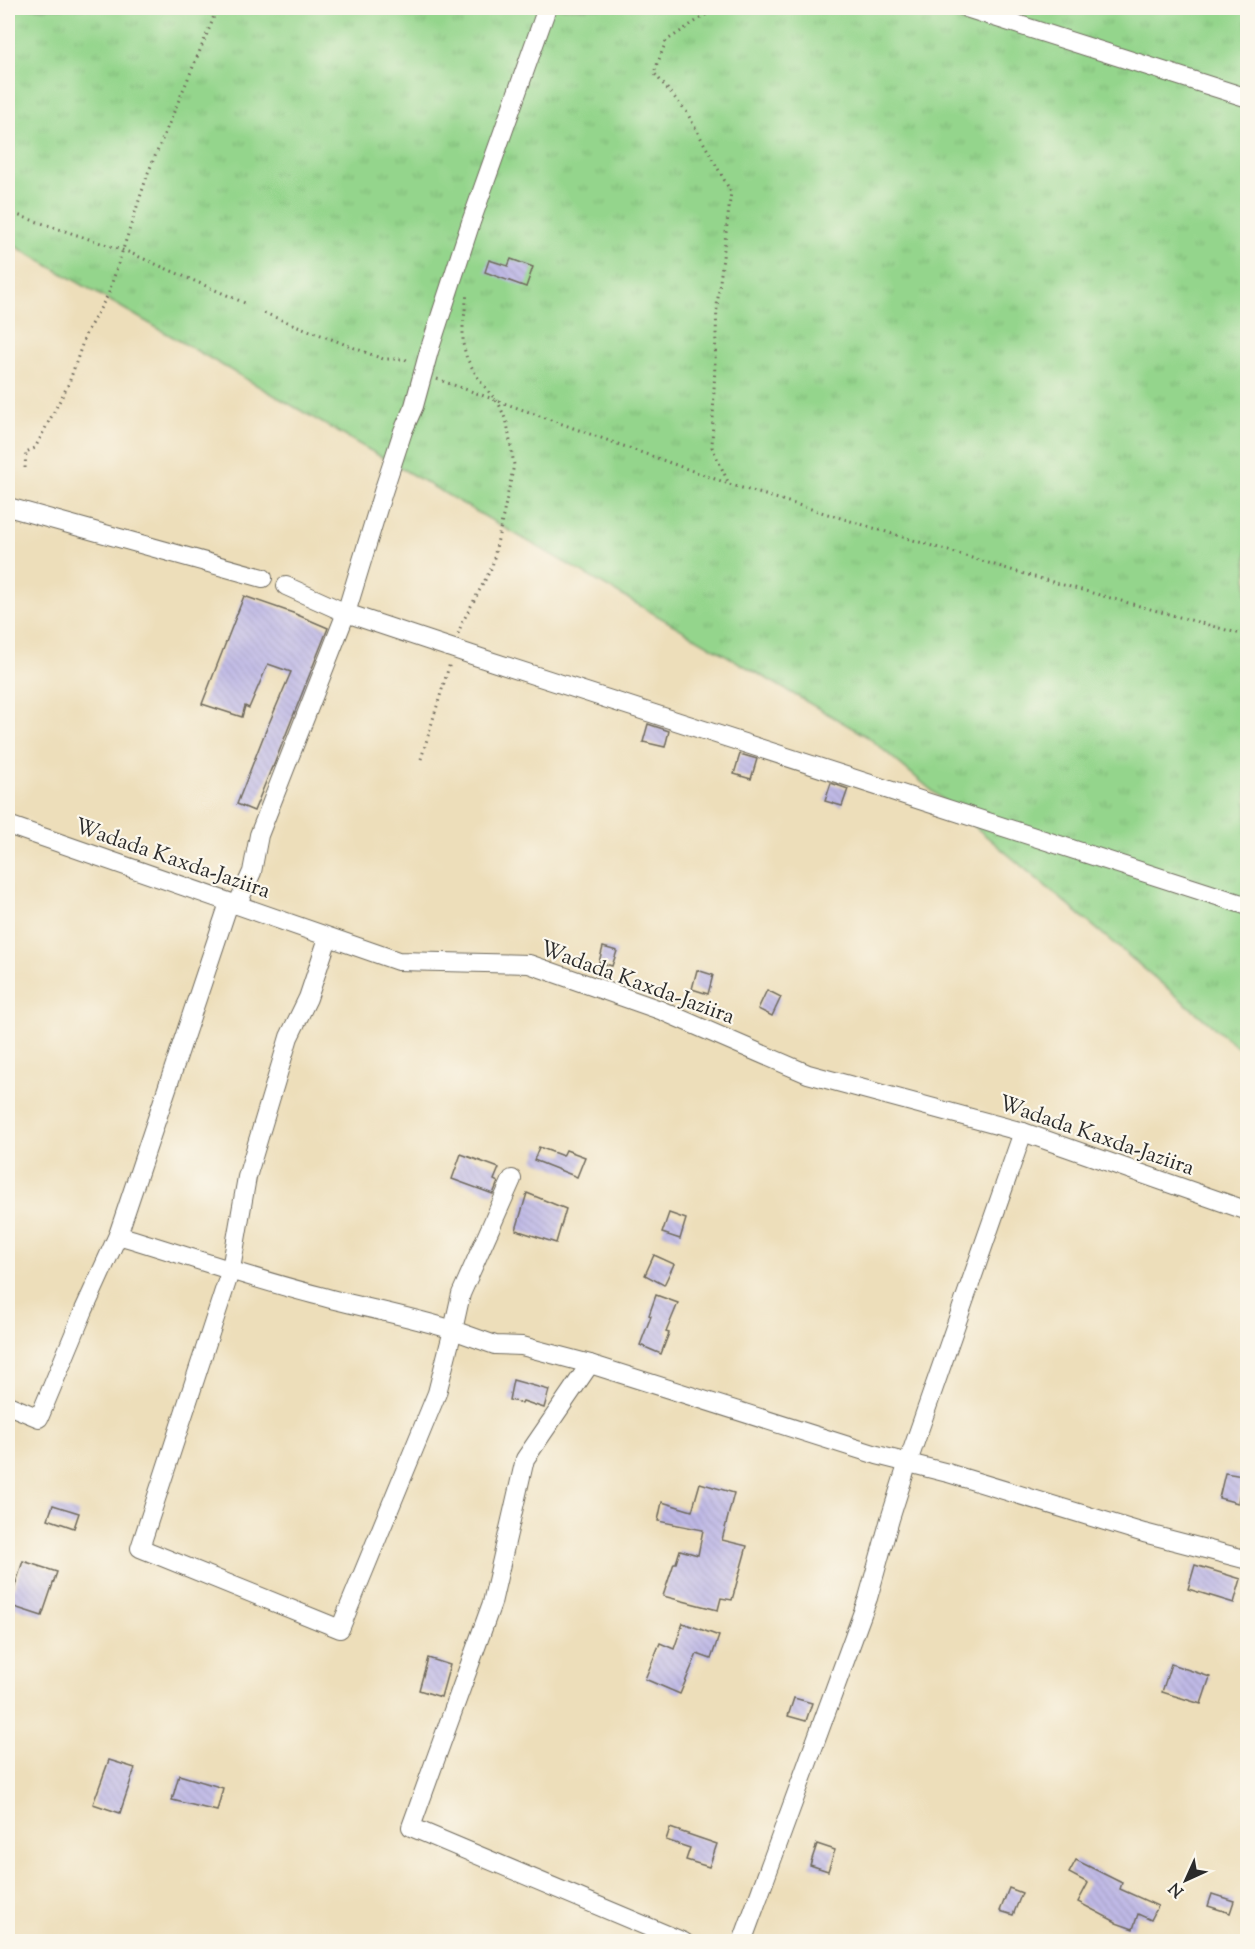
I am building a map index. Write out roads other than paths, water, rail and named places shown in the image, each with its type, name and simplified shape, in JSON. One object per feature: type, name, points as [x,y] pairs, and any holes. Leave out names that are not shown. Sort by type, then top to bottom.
[{"type":"street","points":[[8,1405],[39,1418],[118,1235],[233,904],[252,872],[259,836],[346,613],[471,222],[547,8]]},
{"type":"street","points":[[966,8],[1248,98]]},
{"type":"street","points":[[8,507],[263,578]]},
{"type":"street","points":[[286,586],[346,613],[454,649],[1248,906]]},
{"type":"street","name":"Wadada Kaxda-Jaziira","points":[[8,825],[398,962],[529,964],[660,1010],[808,1074],[1023,1132],[1248,1210]]},
{"type":"street","points":[[328,938],[308,998],[289,1037],[247,1177],[231,1269],[140,1548],[340,1629],[437,1393],[460,1294],[512,1179]]},
{"type":"street","points":[[742,1941],[868,1598],[908,1462],[1023,1132]]},
{"type":"street","points":[[118,1235],[319,1296],[414,1317],[495,1345],[522,1346],[590,1364],[877,1455],[908,1462],[1144,1533],[1248,1560]]},
{"type":"street","points":[[590,1364],[525,1459],[492,1603],[411,1827],[684,1941]]}]
